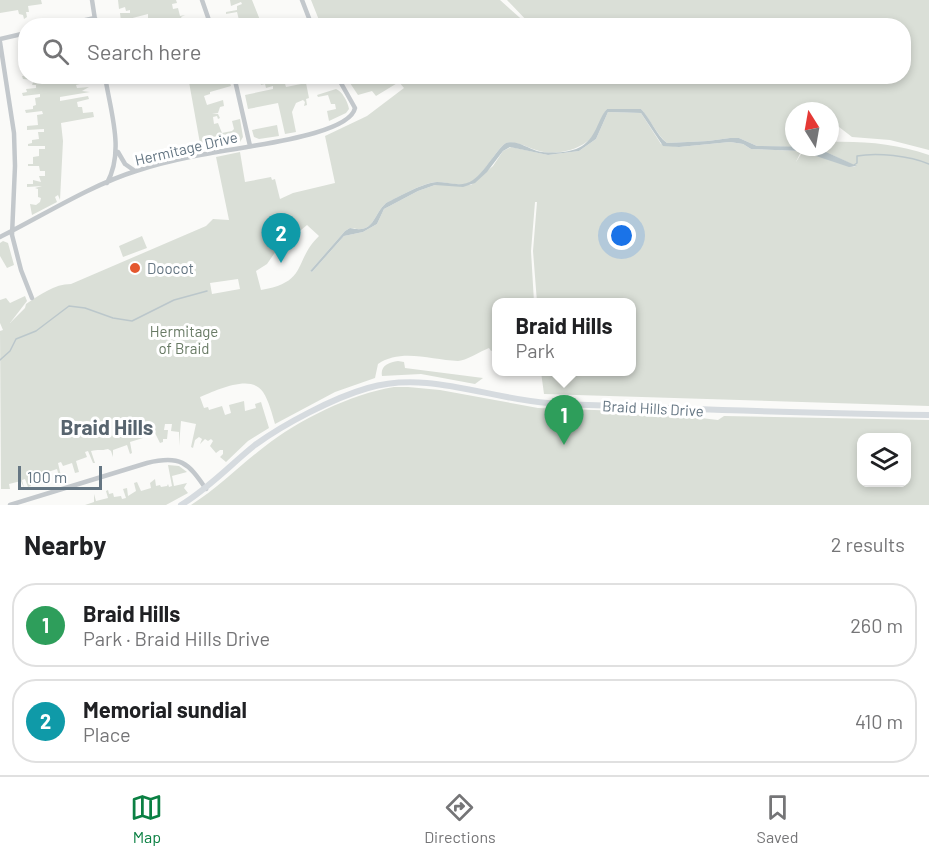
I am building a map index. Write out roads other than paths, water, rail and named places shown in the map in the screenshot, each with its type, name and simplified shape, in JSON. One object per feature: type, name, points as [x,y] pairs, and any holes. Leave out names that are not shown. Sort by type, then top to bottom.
[{"type":"street","points":[[92,0],[95,18]]},
{"type":"street","points":[[202,0],[208,18]]},
{"type":"street","points":[[302,0],[309,18]]},
{"type":"street","points":[[18,35],[0,40],[15,139],[12,231],[21,270],[32,298]]},
{"type":"street","points":[[106,84],[117,150],[115,166],[107,183]]},
{"type":"street","points":[[236,84],[250,147]]},
{"type":"street","name":"Hermitage Drive","points":[[0,237],[135,171],[189,157],[250,147],[315,132],[351,116],[355,110],[342,84]]},
{"type":"street","points":[[117,150],[124,163],[135,171]]},
{"type":"street","name":"Braid Hills Drive","points":[[181,505],[206,489],[249,450],[281,429],[362,389],[387,383],[409,382],[547,403],[735,411],[929,415]]},
{"type":"street","points":[[10,505],[147,463],[169,459],[181,461],[189,466],[206,489]]},
{"type":"waterway","points":[[854,165],[857,163],[857,156],[874,154],[903,157],[929,164]]},
{"type":"waterway","points":[[0,360],[10,351],[16,339],[36,331],[69,306],[132,321],[174,300],[207,291]]},
{"type":"place","name":"Memorial sundial","points":[[281,263]]},
{"type":"place","name":"Doocot","points":[[135,268]]},
{"type":"place","name":"Braid Hills","points":[[564,445]]},
{"type":"district","name":"Braid Hills","points":[[107,426]]},
{"type":"park label","name":"Hermitage of Braid","points":[[184,340]]}]
